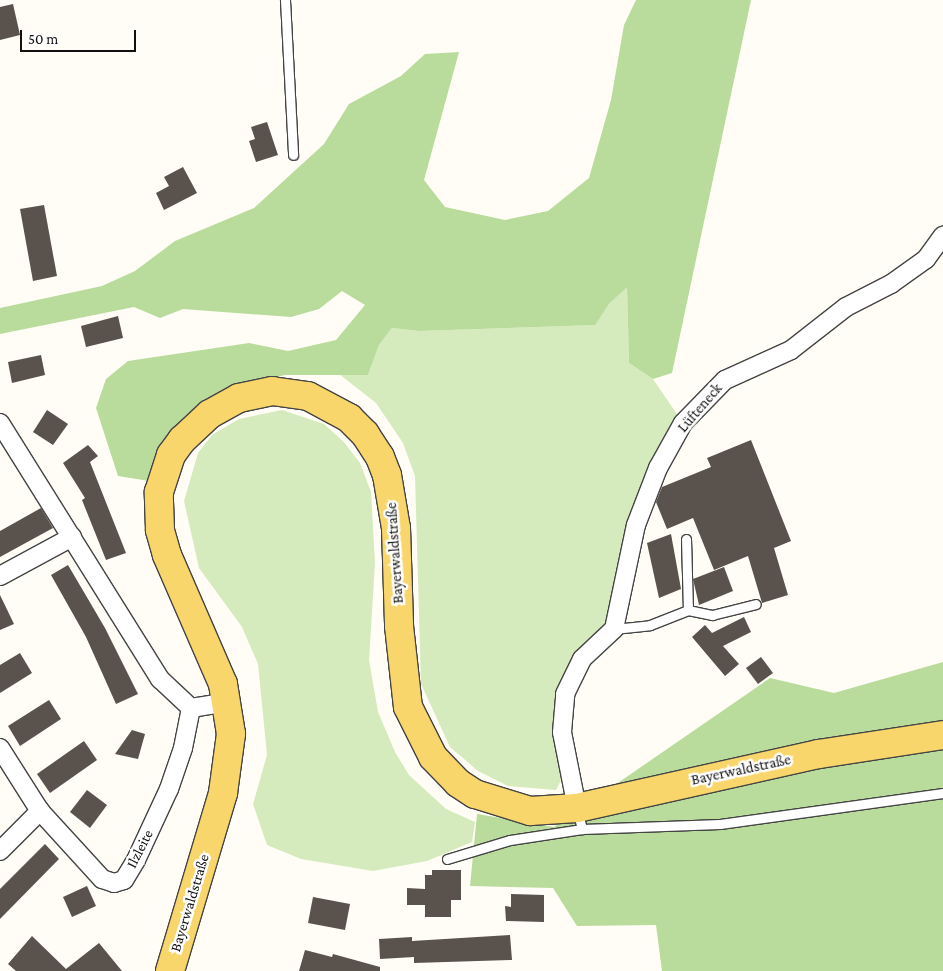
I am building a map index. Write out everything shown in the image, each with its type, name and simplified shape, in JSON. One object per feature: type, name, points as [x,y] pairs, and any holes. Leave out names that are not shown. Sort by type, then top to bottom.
[{"type":"main road","name":"Bayerwaldstraße","points":[[170,971],[223,793],[230,758],[228,702],[215,663],[167,555],[160,530],[159,492],[171,455],[194,427],[210,414],[254,393],[293,392],[331,406],[349,418],[365,434],[380,456],[387,475],[396,528],[399,626],[405,692],[415,726],[433,757],[458,783],[491,801],[530,811],[580,818],[819,754],[943,735]]},
{"type":"street","name":"Lüfteneck","points":[[614,629],[636,525],[658,468],[683,423],[725,380],[791,350],[846,307],[891,284],[926,259],[943,236]]},
{"type":"street","points":[[0,423],[160,679],[191,708],[228,702]]},
{"type":"street","points":[[0,576],[72,537]]},
{"type":"street","points":[[580,818],[562,732],[565,694],[582,659],[614,629]]},
{"type":"street","name":"Ilzleite","points":[[0,748],[40,811],[102,879],[114,883],[124,880],[169,790],[183,748],[191,708]]},
{"type":"street","points":[[0,851],[40,811]]},
{"type":"lane","points":[[285,0],[293,155]]},
{"type":"lane","points":[[686,540],[688,610]]},
{"type":"lane","points":[[614,629],[650,625],[688,610],[712,615],[756,604]]},
{"type":"lane","points":[[447,859],[580,818],[720,824],[943,793]]},
{"type":"green space","points":[[636,0],[751,0],[672,373],[653,379],[629,363],[627,287],[609,304],[595,325],[419,331],[392,328],[379,345],[368,375],[285,375],[238,386],[149,481],[118,476],[96,408],[106,379],[128,361],[249,343],[288,351],[336,340],[365,305],[342,291],[319,309],[291,317],[183,309],[160,318],[134,307],[0,334],[0,308],[102,286],[135,271],[175,241],[254,208],[324,144],[349,104],[401,76],[425,54],[459,52],[424,180],[445,207],[505,220],[548,211],[589,178],[611,100],[624,25]]},
{"type":"green space","points":[[627,286],[629,363],[653,379],[683,423],[658,468],[614,629],[565,694],[562,778],[556,790],[508,786],[478,771],[450,747],[421,684],[415,476],[403,443],[376,403],[339,374],[368,375],[379,345],[392,328],[419,331],[594,325],[609,304]]},
{"type":"green space","points":[[282,410],[324,424],[344,442],[360,463],[371,492],[375,563],[369,660],[378,712],[395,752],[409,775],[446,809],[475,822],[472,842],[427,861],[373,871],[301,859],[267,845],[253,804],[267,755],[258,664],[242,627],[199,568],[184,501],[198,453],[212,435],[239,419]]},
{"type":"green space","points":[[943,662],[943,971],[662,971],[656,925],[577,926],[553,888],[470,886],[477,814],[554,827],[770,678],[834,693]]},
{"type":"building","points":[[13,4],[20,35],[0,40],[0,7]]},
{"type":"building","points":[[267,122],[278,155],[256,162],[249,141],[255,139],[251,127]]},
{"type":"building","points":[[183,167],[197,193],[164,210],[156,193],[169,186],[164,177]]},
{"type":"building","points":[[44,205],[57,276],[33,281],[20,209]]},
{"type":"building","points":[[118,316],[123,338],[86,347],[81,326]]},
{"type":"building","points":[[41,355],[45,375],[12,383],[8,362]]},
{"type":"building","points":[[47,410],[68,424],[53,445],[33,432]]},
{"type":"building","points":[[751,440],[791,541],[774,548],[788,595],[762,603],[748,556],[714,570],[693,518],[667,529],[656,502],[662,487],[711,467],[707,458]]},
{"type":"building","points":[[88,445],[98,456],[90,462],[126,553],[106,560],[82,500],[85,498],[63,463]]},
{"type":"building","points":[[41,508],[53,528],[0,557],[0,531]]},
{"type":"building","points":[[671,534],[681,589],[659,598],[647,543]]},
{"type":"building","points":[[68,565],[105,628],[138,694],[116,704],[86,637],[51,575]]},
{"type":"building","points":[[724,567],[733,591],[699,605],[693,579]]},
{"type":"building","points":[[0,595],[14,624],[0,630]]},
{"type":"building","points":[[744,617],[751,632],[723,646],[739,664],[725,676],[692,637],[705,625],[712,633]]},
{"type":"building","points":[[20,653],[32,673],[0,693],[0,665]]},
{"type":"building","points":[[761,657],[773,673],[758,684],[746,668]]},
{"type":"building","points":[[49,700],[61,719],[20,746],[8,726]]},
{"type":"building","points":[[132,730],[145,734],[138,759],[115,754]]},
{"type":"building","points":[[84,741],[97,760],[50,793],[37,774]]},
{"type":"building","points":[[87,790],[107,805],[90,828],[70,812]]},
{"type":"building","points":[[45,844],[59,859],[0,919],[0,889]]},
{"type":"building","points":[[432,870],[461,870],[461,900],[451,900],[451,917],[425,917],[425,905],[407,905],[407,888],[425,889],[425,875],[432,875]]},
{"type":"building","points":[[87,886],[96,906],[72,917],[63,897]]},
{"type":"building","points":[[511,894],[544,895],[544,922],[506,921],[505,906],[511,907]]},
{"type":"building","points":[[313,897],[350,904],[345,930],[308,923]]},
{"type":"building","points":[[510,935],[512,960],[414,963],[414,957],[380,959],[379,939],[412,937],[412,941]]},
{"type":"building","points":[[32,936],[66,969],[99,943],[122,971],[16,971],[8,964]]},
{"type":"building","points":[[305,950],[332,957],[333,954],[380,967],[380,971],[299,971]]}]
